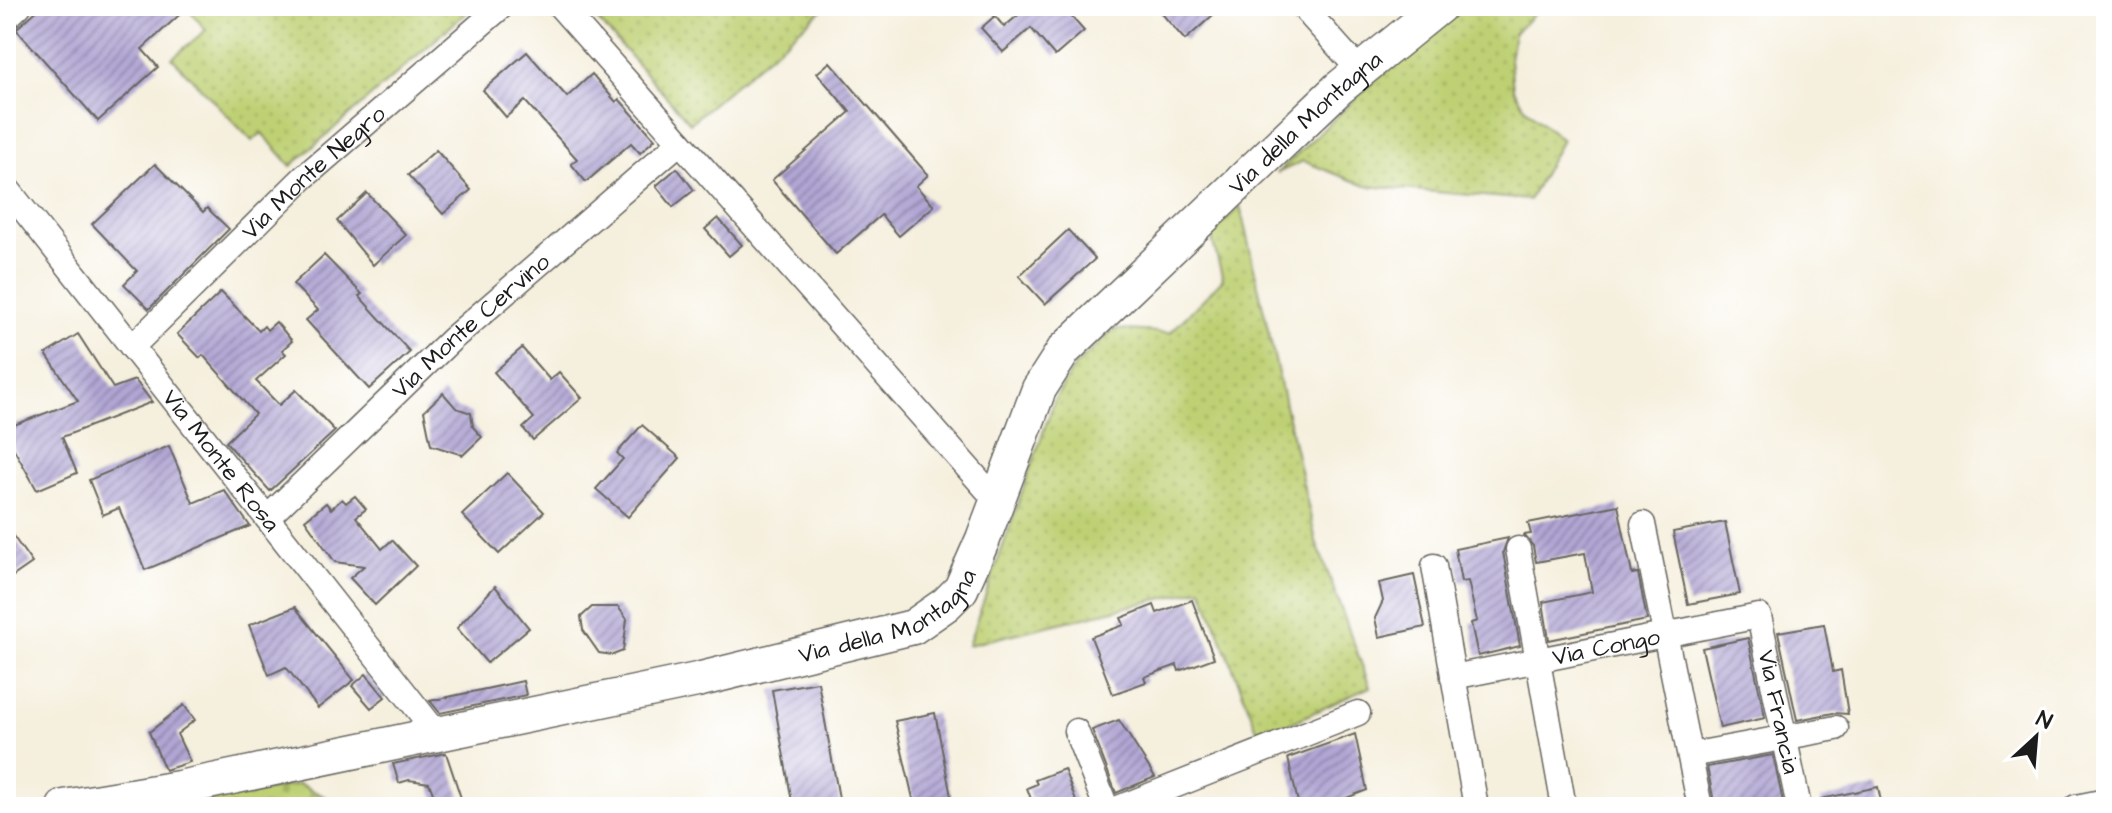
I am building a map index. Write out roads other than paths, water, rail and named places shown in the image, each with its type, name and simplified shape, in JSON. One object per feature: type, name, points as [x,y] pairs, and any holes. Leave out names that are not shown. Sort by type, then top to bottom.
[{"type":"street","points":[[6,18],[19,6]]},
{"type":"street","name":"Via Monte Negro","points":[[132,347],[304,177],[502,6]]},
{"type":"street","points":[[560,6],[997,501]]},
{"type":"street","points":[[1302,6],[1360,71]]},
{"type":"street","name":"Via della Montagna","points":[[64,807],[179,788],[438,735],[697,680],[913,627],[946,604],[961,589],[1039,389],[1064,350],[1339,88],[1440,6]]},
{"type":"street","name":"Via Monte Cervino","points":[[267,518],[452,339],[680,142]]},
{"type":"street","name":"Via Monte Rosa","points":[[6,187],[438,735]]},
{"type":"street","points":[[1643,524],[1700,807]]},
{"type":"street","points":[[1518,549],[1564,807]]},
{"type":"street","points":[[1434,566],[1476,807]]},
{"type":"street","name":"Via Congo","points":[[1453,677],[1759,616]]},
{"type":"street","name":"Via Francia","points":[[1759,616],[1799,807]]},
{"type":"street","points":[[1121,807],[1358,713]]},
{"type":"street","points":[[1690,755],[1836,728]]},
{"type":"street","points":[[1076,731],[1106,807]]},
{"type":"street","points":[[2076,807],[2106,801]]}]
